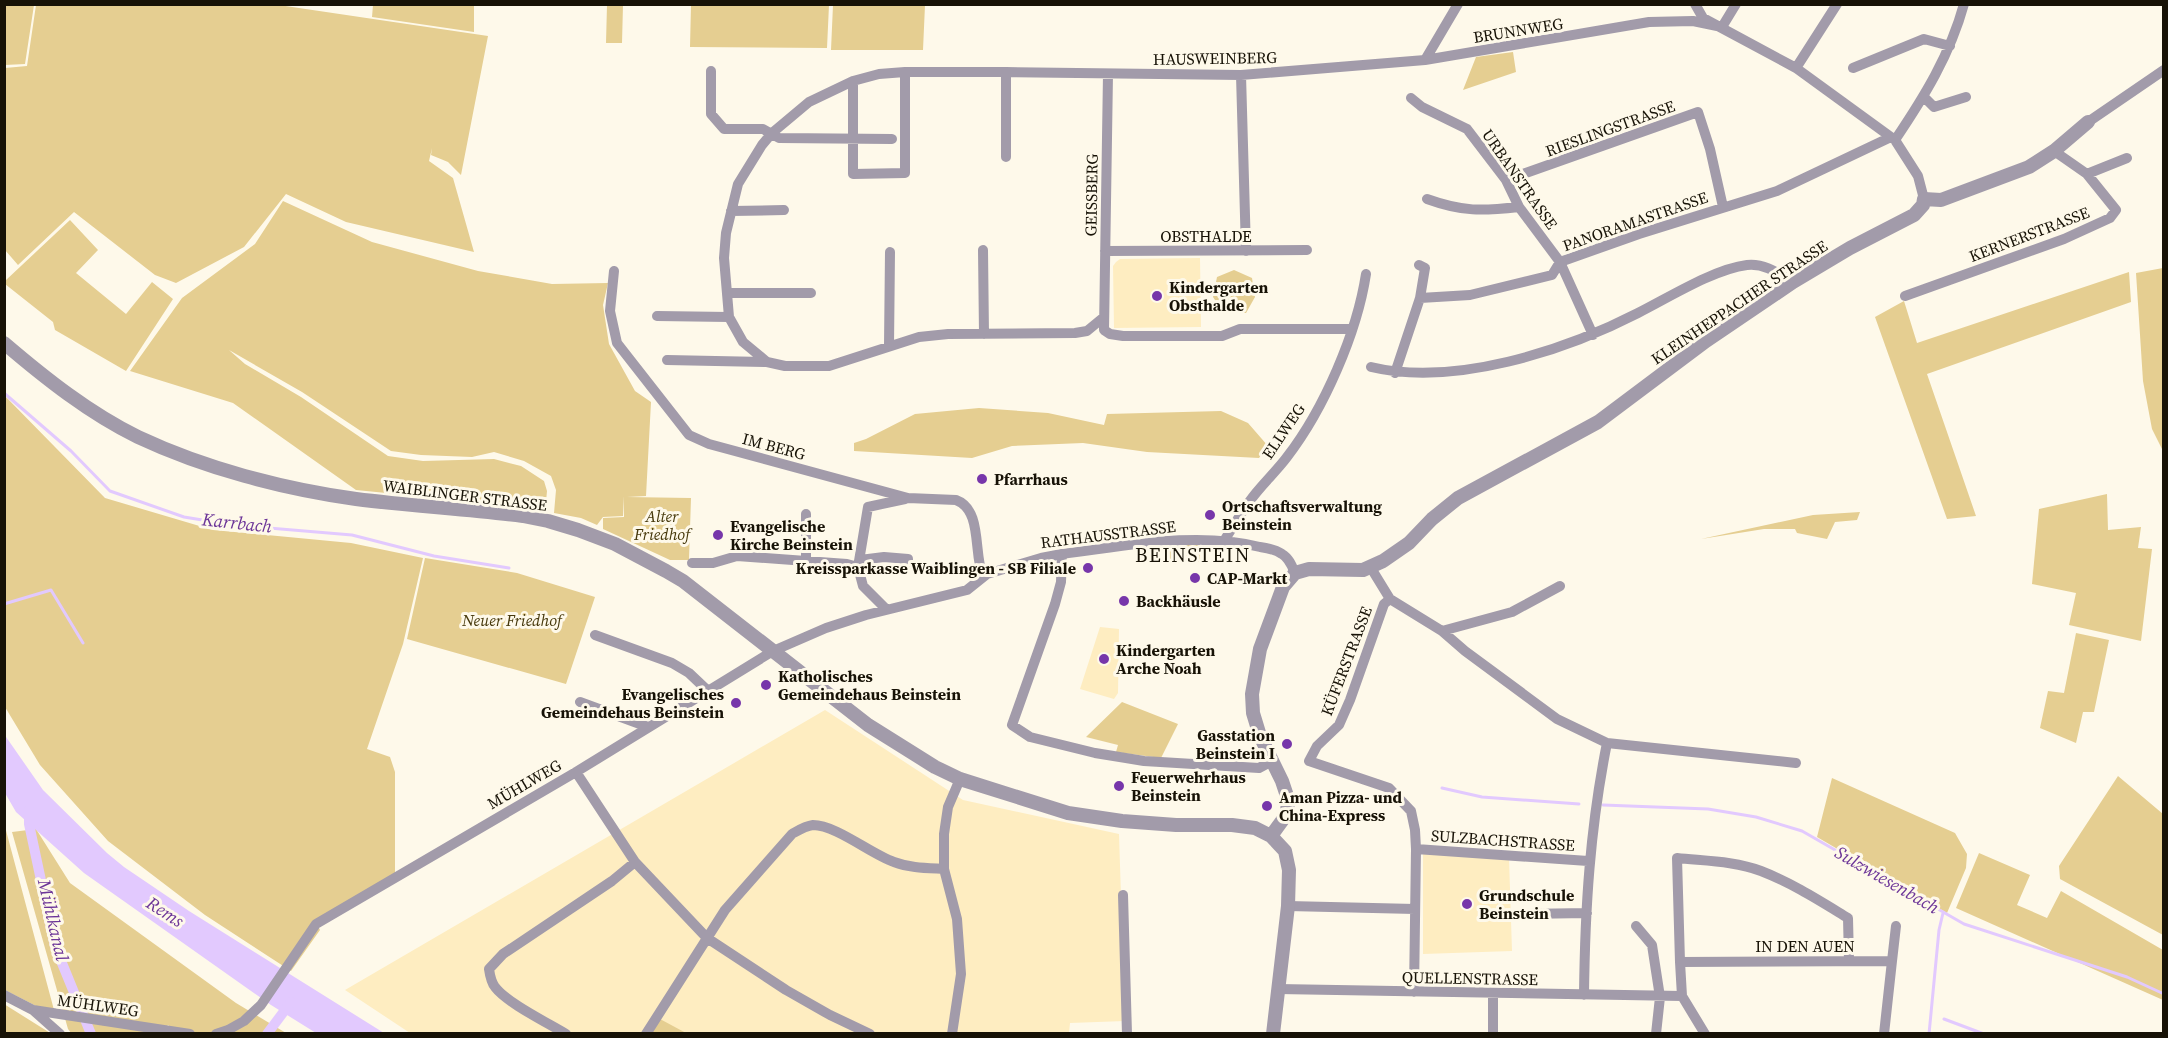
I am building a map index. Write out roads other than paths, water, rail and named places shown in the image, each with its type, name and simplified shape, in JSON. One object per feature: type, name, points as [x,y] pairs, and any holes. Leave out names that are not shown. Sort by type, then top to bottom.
[{"type":"street","points":[[1425,60],[1458,4]]},
{"type":"street","name":"BRUNNWEG","points":[[1695,4],[1703,18],[1796,68],[1894,139],[1918,176],[1923,199]]},
{"type":"street","points":[[1722,27],[1736,4]]},
{"type":"street","points":[[1796,68],[1837,4]]},
{"type":"street","points":[[1894,139],[1924,97],[1950,46],[1964,4]]},
{"type":"street","name":"BRUNNWEG","points":[[1425,60],[1649,22],[1693,21],[1722,27]]},
{"type":"street","points":[[1853,68],[1924,39],[1950,46]]},
{"type":"street","name":"HAUSWEINBERG","points":[[767,362],[743,342],[729,317],[724,258],[731,211],[738,184],[772,133],[809,102],[853,81],[879,74],[905,72],[1241,75],[1425,60]]},
{"type":"street","points":[[711,70],[711,114],[724,129],[763,129],[779,138],[892,139]]},
{"type":"street","points":[[1923,199],[1941,200],[2029,167],[2054,151],[2088,122],[2163,70]]},
{"type":"street","points":[[853,81],[853,174],[905,173],[905,72]]},
{"type":"street","points":[[1006,72],[1006,157]]},
{"type":"street","name":"GEISSBERG","points":[[1104,317],[1108,74]]},
{"type":"street","points":[[1241,75],[1246,251]]},
{"type":"street","points":[[1924,97],[1934,107],[1966,97]]},
{"type":"street","name":"URBANSTRASSE","points":[[1411,98],[1422,107],[1467,129],[1506,180],[1519,207],[1560,262],[1593,335]]},
{"type":"street","name":"RIESLINGSTRASSE","points":[[1506,180],[1698,112],[1724,207]]},
{"type":"street","name":"PANORAMASTRASSE","points":[[1420,298],[1470,295],[1552,275],[1560,262],[1639,234],[1777,191],[1894,139]]},
{"type":"street","name":"KERNERSTRASSE","points":[[1905,296],[2064,239],[2110,218],[2116,210],[2087,174],[2054,151]]},
{"type":"street","points":[[2087,174],[2127,158]]},
{"type":"street","points":[[1427,199],[1450,207],[1485,211],[1519,207]]},
{"type":"street","name":"KLEINHEPPACHER STRASSE","points":[[1371,568],[1409,543],[1432,519],[1458,498],[1598,422],[1706,341],[1793,282],[1850,248],[1914,215],[1923,205],[1923,199]]},
{"type":"street","points":[[731,211],[784,210]]},
{"type":"street","points":[[983,250],[984,334]]},
{"type":"street","name":"OBSTHALDE","points":[[1106,251],[1307,250]]},
{"type":"street","points":[[889,346],[890,252]]},
{"type":"street","points":[[1395,373],[1420,298],[1425,268],[1419,265]]},
{"type":"street","points":[[1371,368],[1395,373],[1450,372],[1508,362],[1593,335],[1720,273],[1747,265],[1768,267],[1793,282]]},
{"type":"street","name":"IM BERG","points":[[614,271],[610,311],[617,343],[689,435],[709,444],[908,498],[956,500],[963,503],[969,509],[974,525],[979,568],[983,576]]},
{"type":"street","name":"ELLWEG","points":[[1224,541],[1249,502],[1288,456],[1311,420],[1338,368],[1362,298],[1366,274]]},
{"type":"street","points":[[727,293],[811,293]]},
{"type":"street","points":[[657,316],[729,317]]},
{"type":"street","points":[[667,360],[829,366],[919,337],[948,334],[1075,333],[1087,331],[1104,317]]},
{"type":"street","points":[[1104,317],[1104,330],[1110,334],[1123,336],[1222,336],[1240,329],[1351,329]]},
{"type":"street","name":"WAIBLINGER STRASSE","points":[[4,343],[46,378],[95,412],[137,436],[183,455],[248,477],[356,499],[548,520],[605,541],[683,581],[868,725],[935,767],[960,779],[1068,813],[1122,821],[1176,825],[1232,825],[1255,828],[1271,836]]},
{"type":"street","points":[[885,609],[863,586],[859,564],[868,507],[908,498]]},
{"type":"street","points":[[806,514],[806,561]]},
{"type":"street","name":"RATHAUSSTRASSE","points":[[885,609],[967,590],[983,576],[1041,558],[1183,540],[1224,541],[1281,552],[1295,573]]},
{"type":"street","points":[[1062,554],[1061,582],[1055,604],[1012,725],[1030,737],[1095,753],[1143,761],[1259,768],[1267,766],[1272,761]]},
{"type":"street","points":[[692,563],[712,563],[737,556],[859,564],[884,557],[908,559],[908,565]]},
{"type":"street","points":[[1273,1034],[1290,870],[1281,845],[1271,836],[1287,813],[1288,805],[1286,792],[1256,723],[1252,694],[1260,649],[1283,588],[1295,573],[1310,569],[1355,571],[1371,568],[1390,599],[1442,631],[1474,658],[1557,719],[1607,743],[1796,763]]},
{"type":"street","points":[[1442,631],[1512,612],[1560,586]]},
{"type":"street","name":"KÜFERSTRASSE","points":[[1390,599],[1384,604],[1339,725],[1317,746],[1309,761],[1389,788],[1408,806],[1415,830],[1416,849]]},
{"type":"street","name":"MÜHLWEG","points":[[216,1034],[244,1021],[264,1000],[316,924],[438,850],[576,772],[773,651],[826,628],[885,609]]},
{"type":"street","points":[[595,635],[672,663],[689,673],[707,690]]},
{"type":"street","points":[[580,702],[648,727]]},
{"type":"street","points":[[1584,994],[1588,861],[1595,801],[1607,743]]},
{"type":"street","points":[[576,772],[635,862],[707,938],[786,990],[870,1034]]},
{"type":"street","points":[[952,1034],[962,974],[957,920],[944,869],[944,834],[948,807],[960,779]]},
{"type":"street","points":[[646,1034],[725,909],[792,834],[802,828],[812,825],[826,827],[891,861],[906,866],[944,869]]},
{"type":"street","points":[[1414,992],[1416,849]]},
{"type":"street","name":"SULZBACHSTRASSE","points":[[1416,849],[1588,861]]},
{"type":"street","points":[[1705,1034],[1682,996],[1677,858],[1724,863],[1759,870],[1791,885],[1848,918],[1849,961]]},
{"type":"street","points":[[566,1034],[505,996],[495,987],[489,969],[503,954],[635,862]]},
{"type":"street","points":[[1123,895],[1127,1034]]},
{"type":"street","points":[[1288,906],[1415,909]]},
{"type":"street","points":[[1519,914],[1587,913]]},
{"type":"street","points":[[1636,926],[1652,945],[1660,997],[1656,1034]]},
{"type":"street","points":[[1884,1034],[1896,926]]},
{"type":"street","name":"IN DEN AUEN","points":[[1680,962],[1892,961]]},
{"type":"street","name":"QUELLENSTRASSE","points":[[1278,989],[1660,997]]},
{"type":"street","points":[[1492,993],[1493,1034]]},
{"type":"street","name":"MÜHLWEG","points":[[4,995],[33,1010],[190,1034]]},
{"type":"street","points":[[1660,997],[1682,996]]},
{"type":"street","points":[[33,1010],[60,1034]]},
{"type":"water","name":"Rems","points":[[4,734],[43,790],[124,867],[189,911],[384,1033],[316,1033],[271,1005],[84,873],[16,812],[5,793]]},
{"type":"waterway","name":"Karrbach","points":[[4,393],[71,451],[110,491],[184,517],[233,525],[352,535],[434,556],[509,568]]},
{"type":"waterway","points":[[4,604],[51,590],[83,643]]},
{"type":"waterway","name":"Sulzwiesenbach","points":[[1442,788],[1482,797],[1579,804]]},
{"type":"waterway","name":"Sulzwiesenbach","points":[[1603,805],[1708,809],[1756,817],[1802,831],[1964,924],[2127,977],[2164,994]]},
{"type":"waterway","name":"Mühlkanal","points":[[29,810],[29,824],[55,946],[91,1034]]},
{"type":"waterway","points":[[1929,1034],[1939,930],[1943,913]]},
{"type":"waterway","name":"Mühlkanal","points":[[267,1034],[291,1002]]},
{"type":"waterway","points":[[1944,1019],[1984,1034]]},
{"type":"place","name":"Kindergarten Obsthalde","points":[[1157,296]]},
{"type":"place","name":"Pfarrhaus","points":[[982,479]]},
{"type":"place","name":"Ortschaftsverwaltung Beinstein","points":[[1210,515]]},
{"type":"place","name":"Evangelische Kirche Beinstein","points":[[718,535]]},
{"type":"place","name":"Kreissparkasse Waiblingen - SB Filiale","points":[[1088,568]]},
{"type":"place","name":"CAP-Markt","points":[[1195,578]]},
{"type":"place","name":"Backhäusle","points":[[1124,601]]},
{"type":"place","name":"Kindergarten Arche Noah","points":[[1104,659]]},
{"type":"place","name":"Katholisches Gemeindehaus Beinstein","points":[[766,685]]},
{"type":"place","name":"Evangelisches Gemeindehaus Beinstein","points":[[736,703]]},
{"type":"place","name":"Gasstation Beinstein I","points":[[1287,744]]},
{"type":"place","name":"Feuerwehrhaus Beinstein","points":[[1119,786]]},
{"type":"place","name":"Aman Pizza- und China-Express","points":[[1267,806]]},
{"type":"place","name":"Grundschule Beinstein","points":[[1467,904]]},
{"type":"district","name":"BEINSTEIN","points":[[1193,555]]},
{"type":"park label","name":"Alter Friedhof","points":[[662,525]]},
{"type":"park label","name":"Neuer Friedhof","points":[[512,620]]}]
